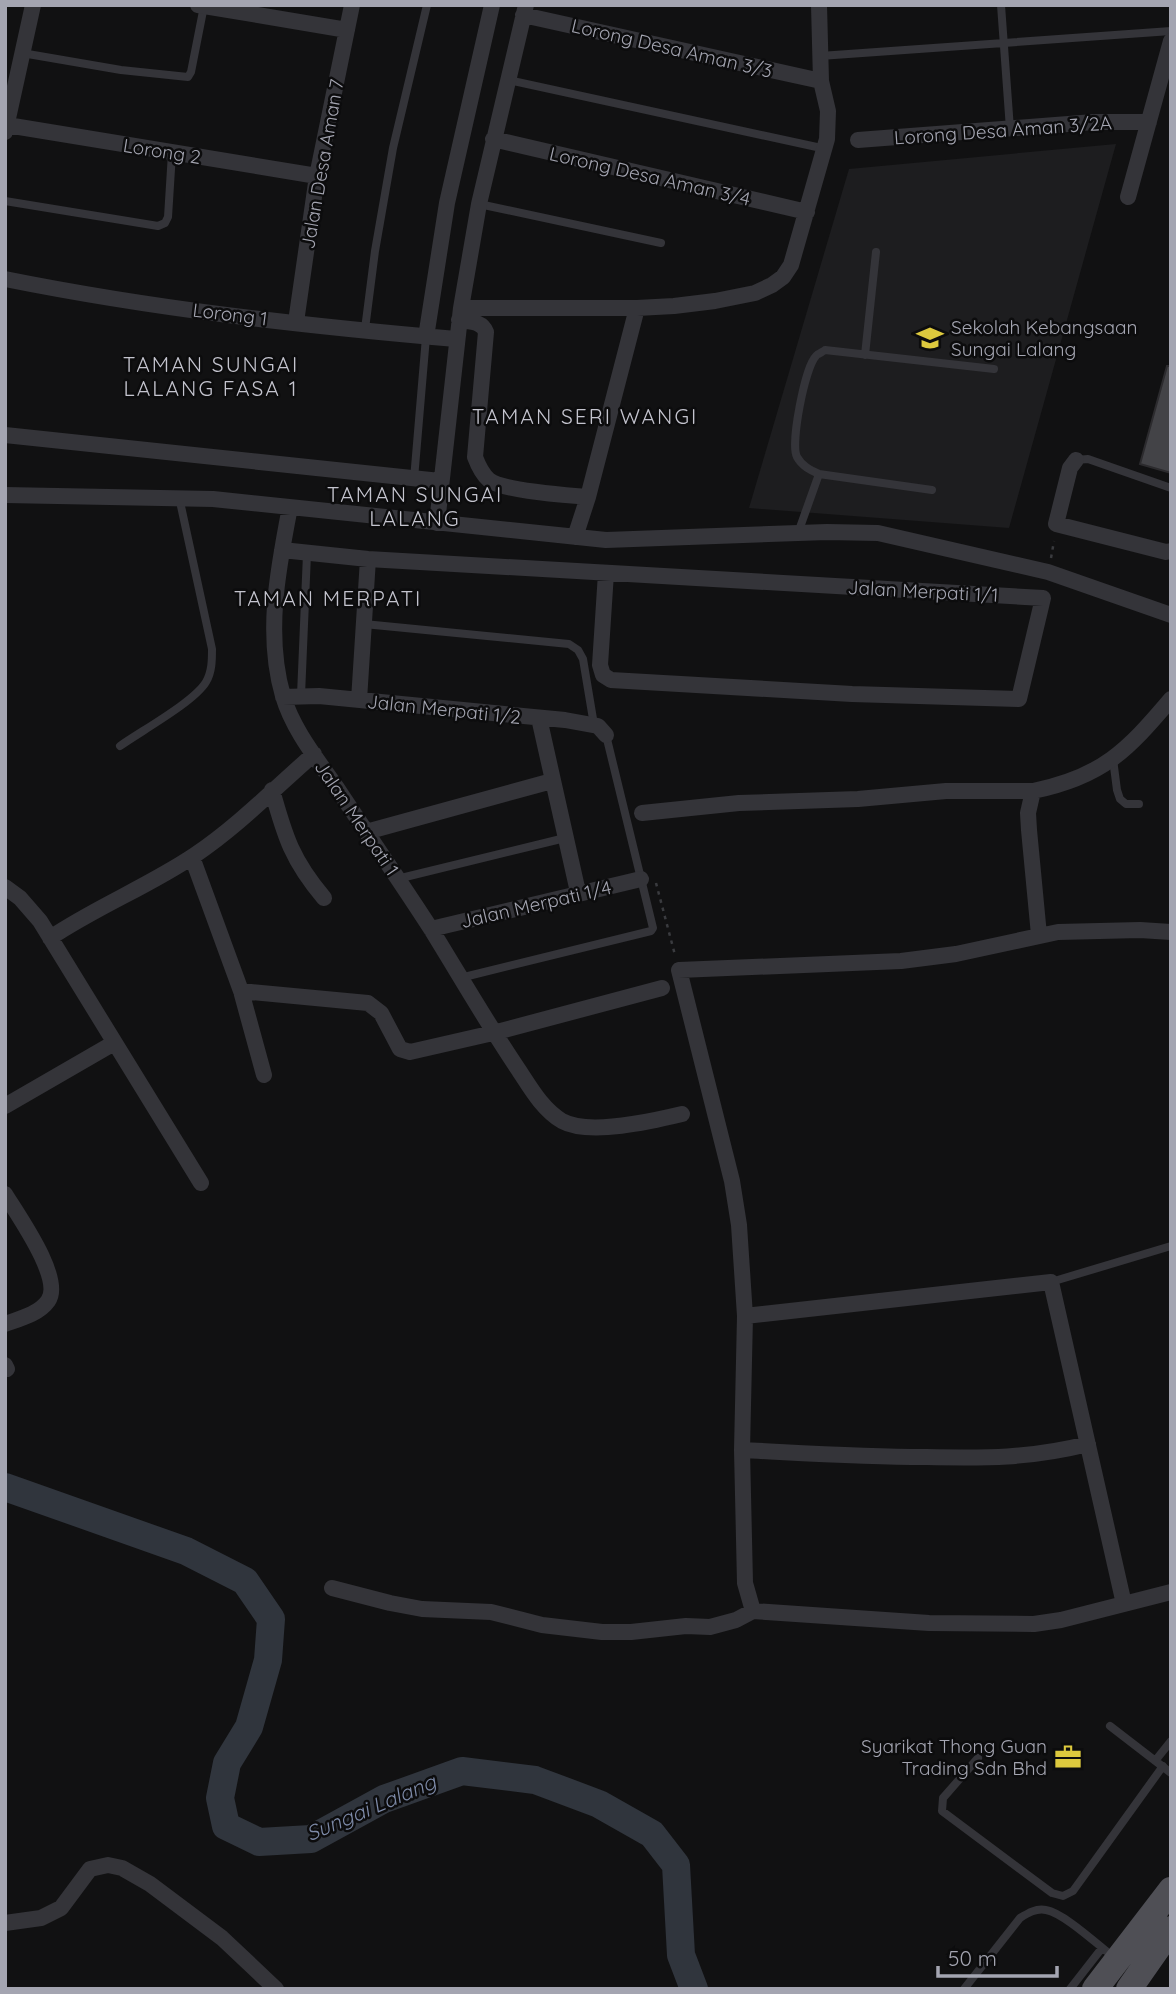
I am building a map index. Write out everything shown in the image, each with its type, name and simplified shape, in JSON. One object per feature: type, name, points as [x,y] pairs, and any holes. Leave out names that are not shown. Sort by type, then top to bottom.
[{"type":"main road","points":[[1095,1989],[1110,1954],[1171,1890]]},
{"type":"main road","points":[[1129,1989],[1171,1929]]},
{"type":"street","points":[[6,128],[33,5]]},
{"type":"street","points":[[198,5],[347,30]]},
{"type":"street","name":"Jalan Desa Aman 7","points":[[296,323],[317,176],[352,5]]},
{"type":"street","points":[[426,337],[447,203],[492,5]]},
{"type":"street","points":[[460,314],[674,306],[755,293],[783,277],[790,265],[807,212],[825,149],[829,122],[821,82],[818,5]]},
{"type":"street","points":[[437,523],[460,314],[479,204],[524,10]]},
{"type":"street","name":"Lorong Desa Aman 3/3","points":[[524,10],[821,82]]},
{"type":"street","points":[[1128,197],[1171,41]]},
{"type":"street","name":"Lorong Desa Aman 3/2A","points":[[858,140],[1094,122],[1149,122]]},
{"type":"street","name":"Lorong 2","points":[[6,128],[317,176]]},
{"type":"street","name":"Lorong Desa Aman 3/4","points":[[494,139],[807,212]]},
{"type":"street","name":"Lorong 1","points":[[5,279],[81,295],[296,323],[457,339]]},
{"type":"street","points":[[575,537],[588,497],[637,307]]},
{"type":"street","points":[[460,314],[479,323],[486,331],[475,457],[479,468],[490,481],[510,487],[588,497]]},
{"type":"street","points":[[5,435],[440,481]]},
{"type":"street","points":[[1076,460],[1070,468],[1056,524],[1166,552],[1171,551]]},
{"type":"street","points":[[5,495],[179,497],[631,541],[798,533],[878,533],[1048,572],[1171,615]]},
{"type":"street","name":"Jalan Merpati 1","points":[[290,507],[274,619],[278,673],[283,697],[298,730],[430,929],[493,1033],[538,1099],[550,1112],[572,1125],[636,1123],[682,1114]]},
{"type":"street","name":"Jalan Merpati 1/1","points":[[282,550],[368,559],[1043,598]]},
{"type":"street","points":[[359,701],[368,559]]},
{"type":"street","points":[[606,573],[600,665],[603,675],[611,680],[852,694],[1019,699],[1048,572]]},
{"type":"street","name":"Jalan Merpati 1/2","points":[[283,697],[301,695],[539,718],[601,730]]},
{"type":"street","points":[[642,813],[739,803],[858,799],[946,791],[1033,791],[1075,781],[1112,759],[1171,699]]},
{"type":"street","points":[[539,718],[578,892]]},
{"type":"street","points":[[50,939],[192,857],[250,812],[314,754]]},
{"type":"street","points":[[366,832],[552,781]]},
{"type":"street","points":[[272,790],[285,839],[300,866],[324,898]]},
{"type":"street","points":[[1033,791],[1028,813],[1039,935]]},
{"type":"street","points":[[192,857],[241,991],[264,1075]]},
{"type":"street","name":"Jalan Merpati 1/4","points":[[430,929],[578,892],[648,880]]},
{"type":"street","points":[[5,887],[32,911],[201,1183]]},
{"type":"street","points":[[753,1611],[745,1583],[745,1316],[739,1224],[732,1181],[679,970],[901,961],[957,954],[1058,932],[1171,932]]},
{"type":"street","points":[[241,991],[368,1003],[381,1013],[400,1049],[410,1052],[662,988]]},
{"type":"street","points":[[5,1106],[114,1043]]},
{"type":"street","points":[[5,1194],[43,1259],[52,1289],[49,1300],[41,1307],[5,1324]]},
{"type":"street","points":[[745,1316],[1051,1282],[1124,1604]]},
{"type":"street","points":[[743,1450],[862,1457],[995,1458],[1048,1454],[1088,1444]]},
{"type":"street","points":[[332,1587],[364,1597],[422,1609],[491,1612],[542,1625],[602,1632],[685,1626],[710,1627],[736,1620],[753,1611],[929,1623],[1034,1624],[1061,1620],[1171,1592]]},
{"type":"street","points":[[5,1923],[41,1918],[61,1908],[90,1869],[108,1865],[122,1868],[150,1884],[222,1938],[276,1989]]},
{"type":"lane","points":[[365,329],[374,251],[393,148],[427,5]]},
{"type":"lane","points":[[1001,5],[1010,129]]},
{"type":"lane","points":[[22,53],[121,70],[188,77],[204,6]]},
{"type":"lane","points":[[820,56],[1171,31]]},
{"type":"lane","points":[[508,80],[825,149]]},
{"type":"lane","points":[[5,201],[158,226],[165,223],[169,217],[172,153]]},
{"type":"lane","points":[[479,204],[661,243]]},
{"type":"lane","points":[[864,355],[876,252]]},
{"type":"lane","points":[[414,478],[426,337]]},
{"type":"lane","points":[[932,490],[818,474],[808,469],[797,457],[794,438],[809,367],[816,356],[825,350],[994,369]]},
{"type":"lane","points":[[1076,460],[1088,459],[1171,488]]},
{"type":"lane","points":[[798,533],[818,474]]},
{"type":"lane","points":[[120,746],[192,697],[206,682],[212,666],[212,649],[179,497]]},
{"type":"lane","points":[[301,695],[307,554]]},
{"type":"lane","points":[[364,624],[569,644],[578,650],[583,659],[601,730],[648,880],[653,929],[651,931],[460,978]]},
{"type":"lane","points":[[1112,759],[1120,799],[1126,804],[1139,804]]},
{"type":"lane","points":[[397,879],[565,838]]},
{"type":"lane","points":[[1051,1282],[1171,1246]]},
{"type":"lane","points":[[1110,1726],[1171,1773]]},
{"type":"lane","points":[[978,1758],[943,1798],[942,1811],[1052,1893],[1063,1896],[1073,1891],[1171,1741]]},
{"type":"lane","points":[[964,1989],[1020,1918],[1033,1910],[1046,1909],[1059,1915],[1110,1954],[1070,1989]]},
{"type":"path","points":[[1048,572],[1056,524]]},
{"type":"path","points":[[648,880],[679,970]]},
{"type":"shaded area","name":"Sekolah Kebangsaan Sungai Lalang","points":[[1116,144],[1009,528],[749,508],[849,169]]},
{"type":"building","points":[[1167,366],[1171,366],[1171,473],[1140,464]]},
{"type":"waterway","name":"Sungai Lalang","points":[[5,1487],[186,1551],[245,1581],[271,1619],[268,1660],[249,1727],[227,1763],[220,1798],[226,1826],[259,1842],[311,1839],[384,1799],[462,1771],[535,1780],[599,1804],[652,1834],[676,1865],[681,1955],[694,1989]]},
{"type":"place","name":"Sekolah Kebangsaan Sungai Lalang","points":[[930,338]]},
{"type":"place","name":"Syarikat Thong Guan Trading Sdn Bhd","points":[[1068,1757]]},
{"type":"district","name":"TAMAN SUNGAI LALANG FASA 1","points":[[211,377]]},
{"type":"district","name":"TAMAN SERI WANGI","points":[[585,417]]},
{"type":"district","name":"TAMAN SUNGAI LALANG","points":[[415,507]]},
{"type":"district","name":"TAMAN MERPATI","points":[[328,599]]}]
